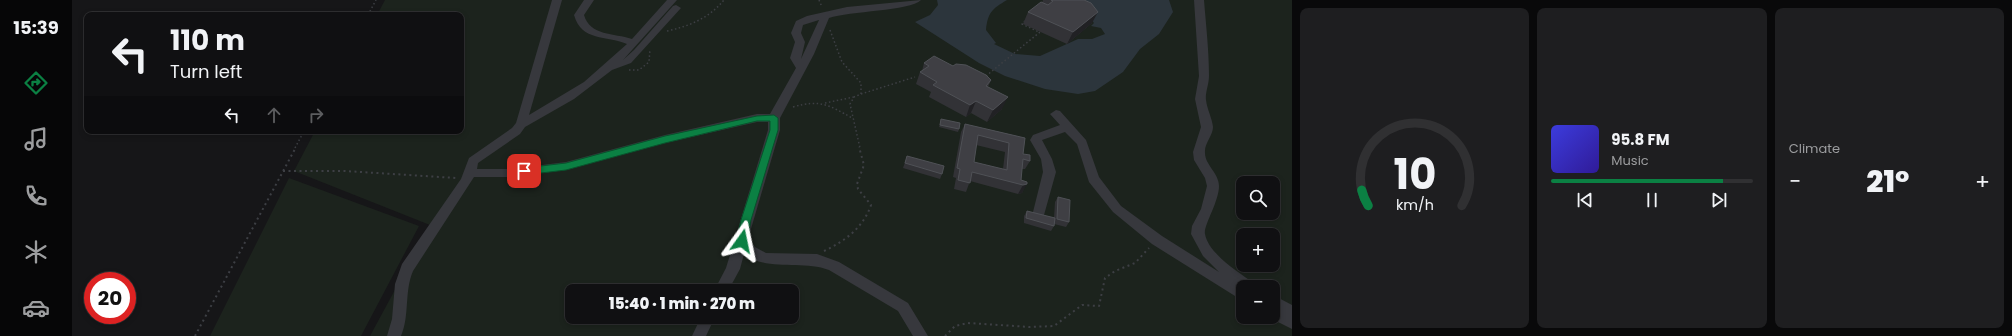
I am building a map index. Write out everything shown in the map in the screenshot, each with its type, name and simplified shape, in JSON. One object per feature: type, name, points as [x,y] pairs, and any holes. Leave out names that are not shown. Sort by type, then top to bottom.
[{"type":"lane","points":[[394,336],[401,318],[402,276],[469,174],[470,166],[476,158],[516,131],[521,124],[557,0]]},
{"type":"lane","points":[[589,0],[579,15],[583,25],[600,34],[633,43]]},
{"type":"lane","points":[[801,68],[795,58],[800,42],[796,33],[799,23],[810,18],[848,10],[904,4],[916,0]]},
{"type":"lane","points":[[1198,0],[1204,76],[1203,89],[1200,98],[1207,127],[1200,142],[1198,155],[1212,182],[1213,188],[1205,216],[1199,224],[1198,232],[1203,244],[1216,262],[1228,274],[1238,280]]},
{"type":"lane","points":[[521,124],[575,93],[610,67],[674,4]]},
{"type":"lane","points":[[610,67],[624,65],[652,35],[674,4]]},
{"type":"lane","points":[[725,284],[733,269],[742,241],[746,220],[774,130],[776,115],[809,54],[825,16],[838,4]]},
{"type":"lane","points":[[1056,114],[1082,143],[1090,162],[1093,179],[1106,196],[1133,223],[1236,291]]},
{"type":"lane","points":[[469,174],[510,172],[566,166],[665,140],[757,118],[776,115]]},
{"type":"lane","points":[[1039,212],[1040,201],[1049,172],[1049,164],[1036,140],[1037,138],[1068,127]]},
{"type":"lane","points":[[742,241],[750,251],[765,258],[817,260],[834,266],[902,307],[908,312],[921,336]]},
{"type":"lane","points":[[1280,305],[1292,313]]},
{"type":"lane","points":[[1280,316],[1292,324]]},
{"type":"lane","points":[[699,336],[705,324]]},
{"type":"path","points":[[370,12],[376,0]]},
{"type":"path","points":[[624,71],[639,70],[649,62],[652,35],[684,28],[698,23],[712,13],[724,0]]},
{"type":"path","points":[[825,16],[838,56],[842,62],[861,80],[861,94]]},
{"type":"path","points":[[986,76],[1040,32],[1022,24],[1026,20]]},
{"type":"path","points":[[776,115],[809,102],[824,103],[854,98],[861,94],[915,77]]},
{"type":"path","points":[[817,260],[822,252],[845,241],[857,230],[870,208],[870,201],[858,189],[857,184],[864,165],[852,118],[850,104],[854,98]]},
{"type":"path","points":[[824,103],[852,118]]},
{"type":"path","points":[[195,336],[302,134]]},
{"type":"path","points":[[282,171],[345,171],[453,178],[469,174]]},
{"type":"path","points":[[945,336],[954,326],[968,323],[1030,327],[1054,326],[1082,305],[1099,306],[1105,278],[1115,271],[1135,263],[1157,240]]},
{"type":"shaded area","points":[[385,0],[1292,0],[1292,336],[370,336],[430,225],[294,171],[313,134],[464,134],[464,12],[379,12]]},
{"type":"shaded area","points":[[937,0],[1007,0],[994,9],[988,19],[986,30],[996,43],[994,44],[1015,54],[1040,56],[1078,39],[1092,39],[1105,34],[1101,28],[1091,26],[1094,23],[1086,13],[1053,0],[1169,0],[1173,12],[1159,34],[1140,49],[1123,72],[1095,91],[1078,94],[1045,89],[1005,76],[979,63],[915,22],[930,15],[938,5]]},
{"type":"shaded area","points":[[289,178],[419,226],[361,336],[210,336]]},
{"type":"building","points":[[1051,0],[1084,0],[1091,3],[1098,12],[1073,32],[1028,12],[1041,2],[1048,5],[1053,1]]},
{"type":"building","points":[[934,56],[953,66],[956,64],[966,65],[986,75],[991,80],[986,86],[1008,97],[993,110],[976,101],[970,105],[933,85],[937,82],[920,72],[929,66],[924,63]]},
{"type":"building","points":[[941,119],[960,123],[959,129],[940,125]]},
{"type":"building","points":[[965,124],[1025,138],[1023,154],[1030,155],[1030,161],[1023,159],[1021,180],[1027,182],[1027,184],[1023,185],[972,172],[970,183],[958,180],[960,169],[957,168]],"holes":[[[978,135],[1009,143],[1007,170],[974,162]]]},
{"type":"building","points":[[907,156],[944,166],[942,174],[905,163]]},
{"type":"building","points":[[1058,197],[1070,200],[1069,222],[1057,219]]},
{"type":"building","points":[[1027,211],[1055,218],[1054,226],[1026,218]]},
{"type":"route","points":[[524,171],[566,166],[620,150],[757,118],[774,118],[774,130],[746,220],[742,241]]}]
